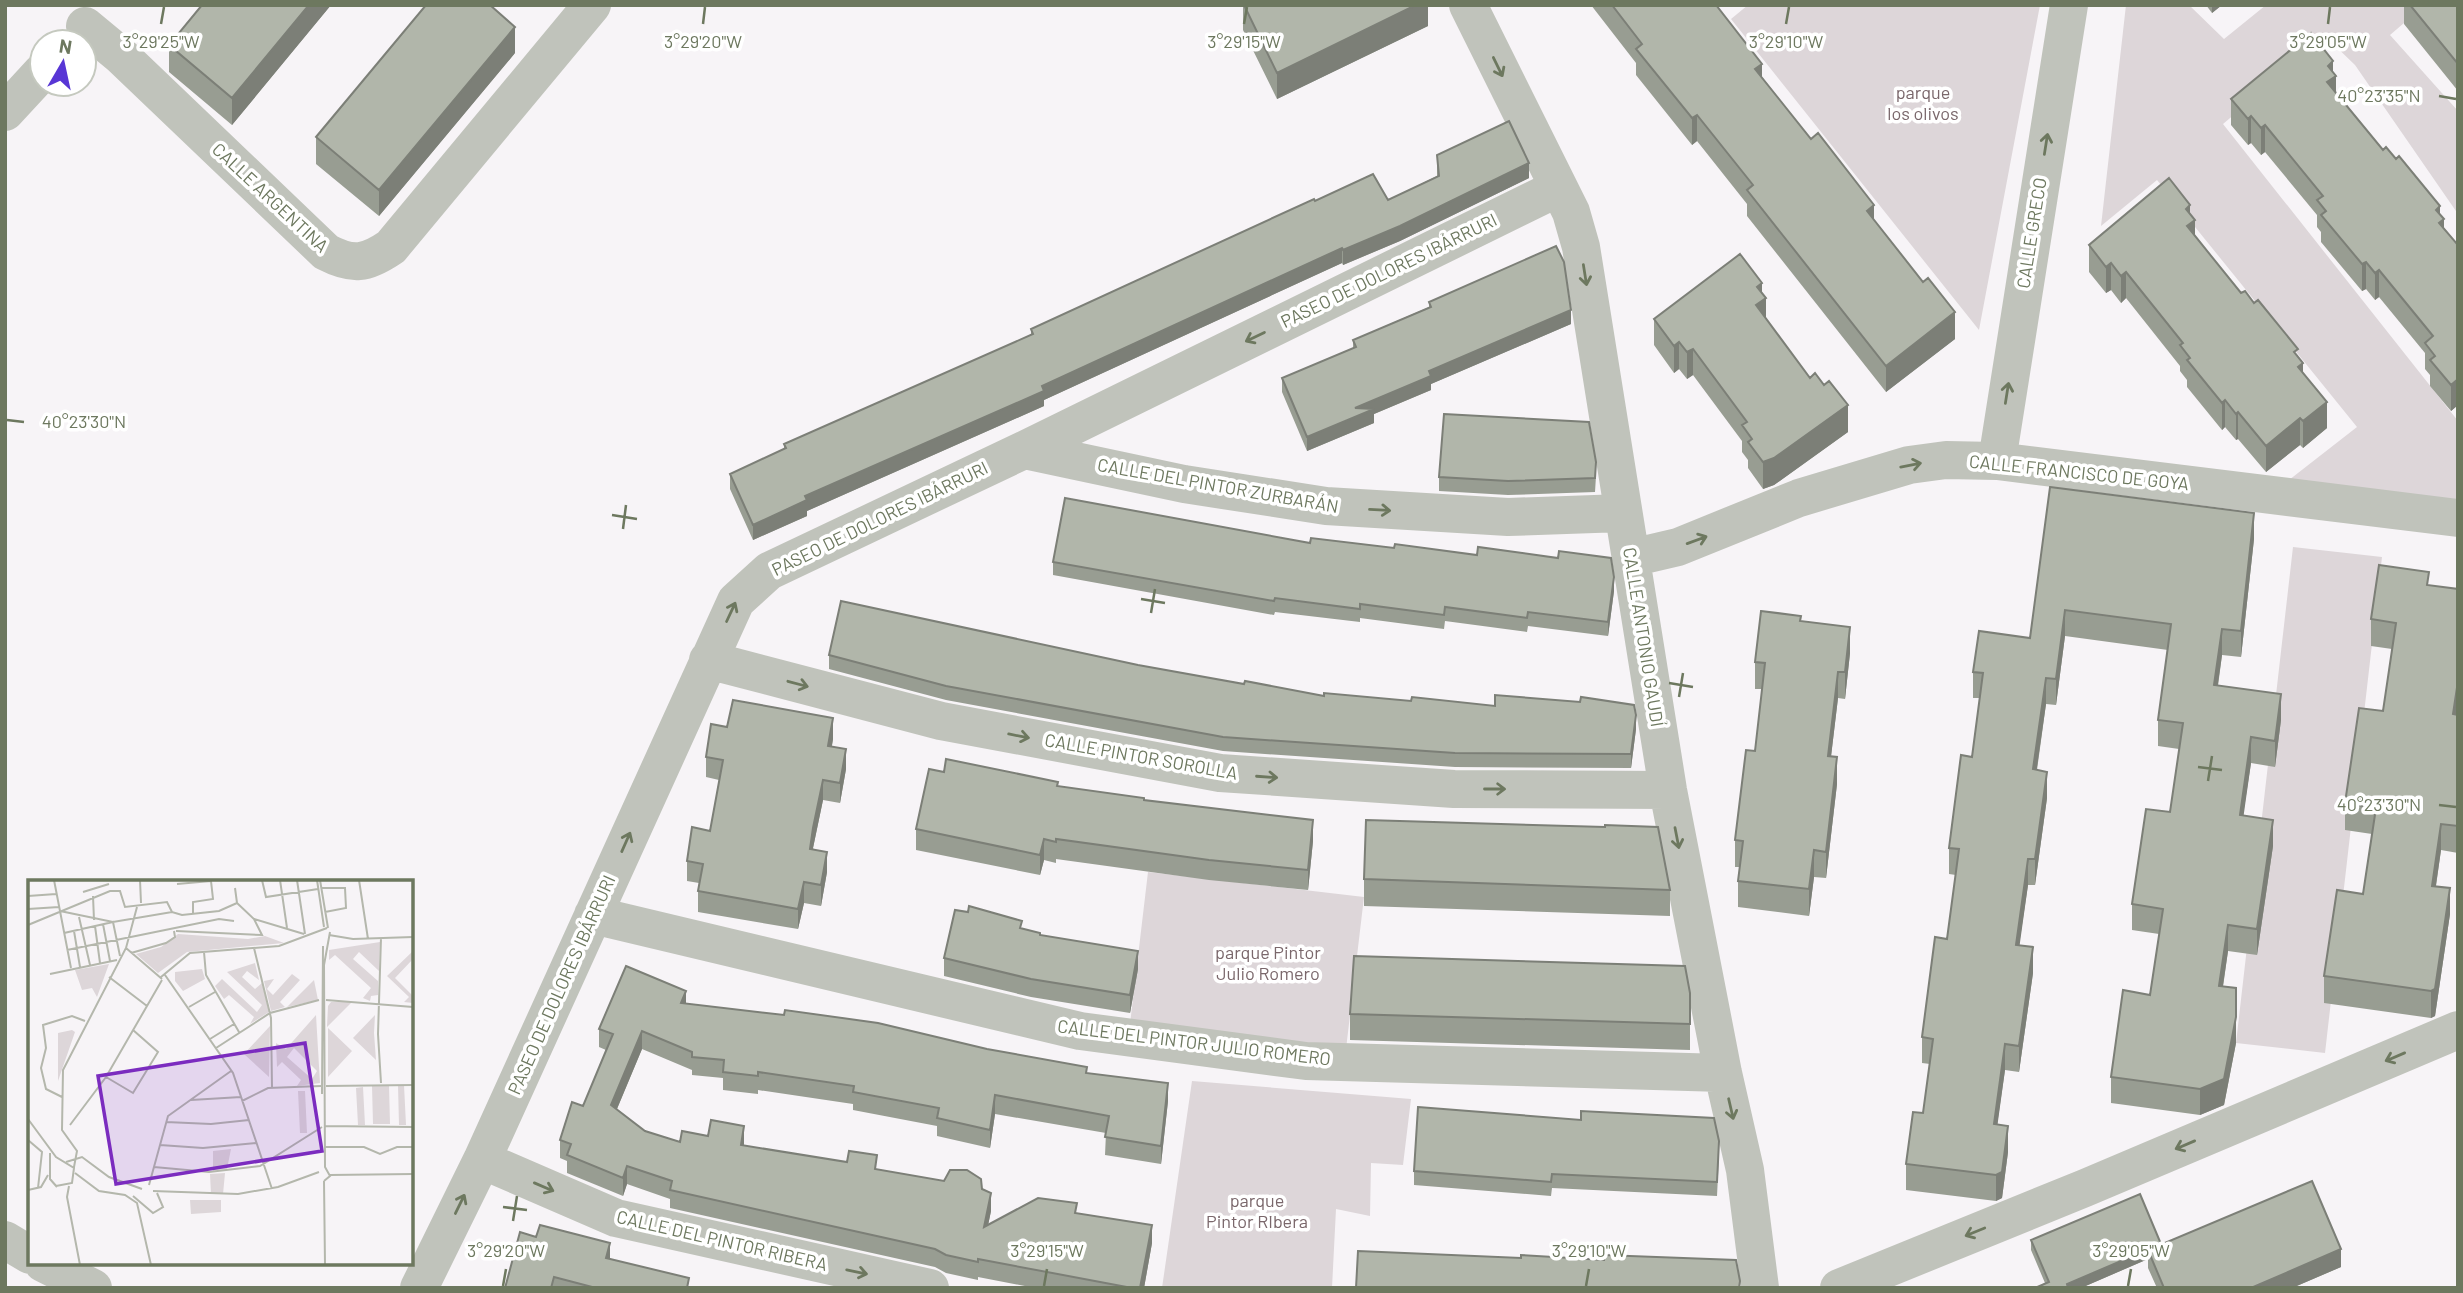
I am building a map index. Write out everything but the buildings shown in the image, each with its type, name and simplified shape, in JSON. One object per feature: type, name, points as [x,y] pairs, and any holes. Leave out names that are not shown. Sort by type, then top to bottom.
[{"type":"street","name":"CALLE ARGENTINA","points":[[85,24],[326,252],[345,262],[372,260],[391,247],[592,5]]},
{"type":"street","name":"CALLE ANTONIO GAUDÍ","points":[[1468,5],[1571,212],[1581,247],[1668,790],[1723,1073],[1745,1170],[1760,1288]]},
{"type":"street","name":"CALLE GRECO","points":[[1997,461],[2068,5]]},
{"type":"street","points":[[5,112],[28,87]]},
{"type":"street","name":"PASEO DE DOLORES IBÁRRURI","points":[[419,1288],[482,1160],[736,601],[769,571],[1024,450],[1558,188]]},
{"type":"street","name":"CALLE DEL PINTOR ZURBARÁN","points":[[1024,450],[1184,484],[1326,506],[1508,517],[1623,513]]},
{"type":"street","name":"CALLE FRANCISCO DE GOYA","points":[[1631,558],[1670,550],[1799,498],[1909,465],[1946,460],[1997,461],[2458,518]]},
{"type":"street","name":"CALLE PINTOR SOROLLA","points":[[708,660],[941,721],[1220,773],[1454,789],[1668,790]]},
{"type":"street","name":"CALLE DEL PINTOR JULIO ROMERO","points":[[593,915],[1080,1031],[1306,1061],[1723,1073]]},
{"type":"street","points":[[1839,1288],[2085,1188],[2458,1030]]},
{"type":"street","name":"CALLE DEL PINTOR RIBERA","points":[[482,1160],[616,1218],[930,1288]]},
{"type":"street","points":[[5,1240],[28,1254]]},
{"type":"street","points":[[47,1265],[93,1288]]},
{"type":"green space","name":"parque los olivos","points":[[1748,5],[2040,5],[1979,330],[1731,19]]},
{"type":"green space","points":[[2126,5],[2189,5],[2224,39],[2266,5],[2425,5],[2390,35],[2458,111],[2458,214],[2355,65],[2326,37],[2223,124],[2458,421],[2458,501],[2289,480],[2357,427],[2157,180],[2101,226]]},
{"type":"green space","points":[[2293,547],[2382,557],[2325,1053],[2236,1043]]},
{"type":"green space","name":"parque Pintor Julio Romero","points":[[1148,872],[1364,897],[1346,1049],[1130,1024]]},
{"type":"green space","name":"parque Pintor RIbera","points":[[1192,1081],[1411,1099],[1403,1165],[1371,1163],[1370,1216],[1336,1209],[1332,1288],[1162,1288]]}]
